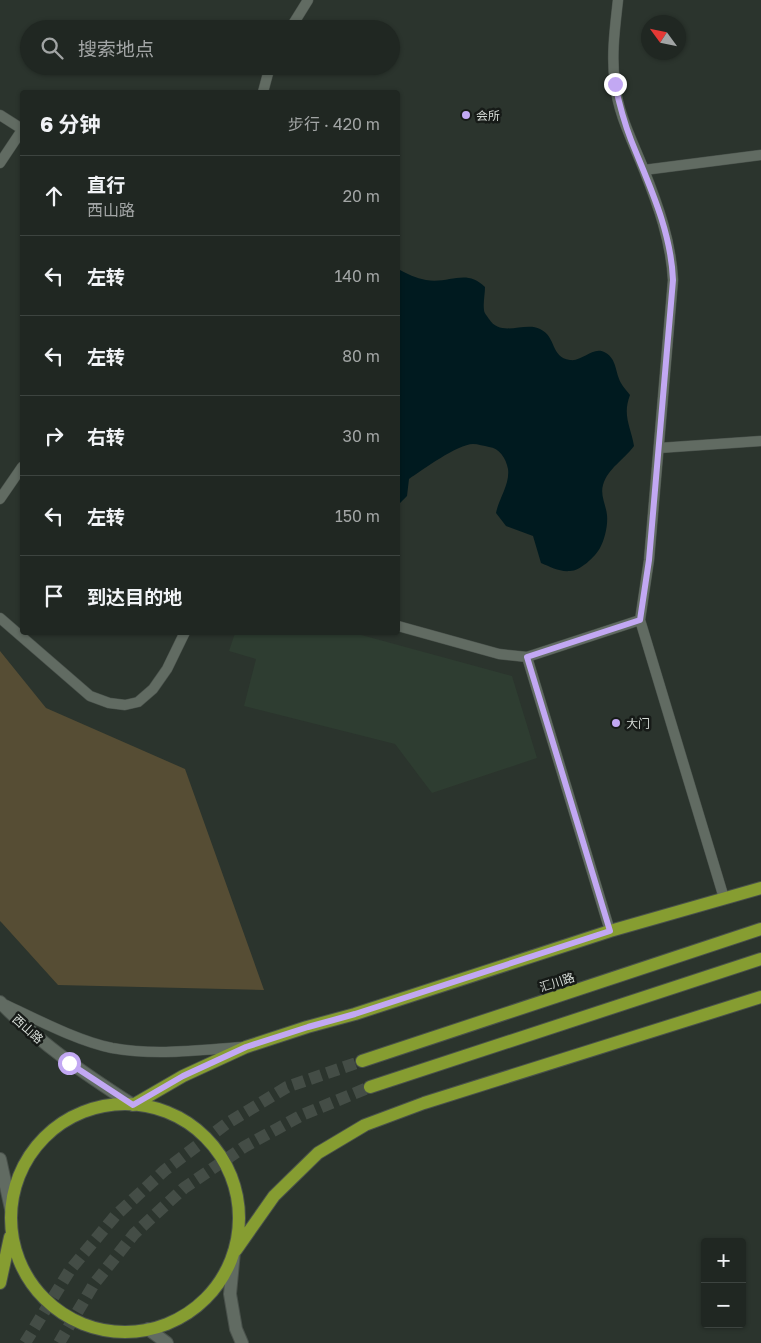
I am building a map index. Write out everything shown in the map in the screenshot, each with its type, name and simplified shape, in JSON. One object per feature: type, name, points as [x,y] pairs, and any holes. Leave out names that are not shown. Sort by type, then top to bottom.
[{"type":"main road","points":[[133,1105],[183,1076],[246,1047],[355,1014],[610,931],[761,888]]},
{"type":"main road","name":"汇川路","points":[[362,1062],[761,929]]},
{"type":"main road","points":[[370,1087],[761,959]]},
{"type":"main road","points":[[0,1159],[11,1209],[15,1249],[32,1285],[60,1313],[92,1328],[127,1333],[148,1329],[162,1326],[194,1310],[218,1284],[234,1252],[274,1196],[318,1153],[365,1124],[424,1103],[761,997]]},
{"type":"main road","name":"西山路","points":[[1,1003],[22,1025],[69,1063],[133,1105]]},
{"type":"main road","points":[[11,1209],[21,1170],[43,1138],[76,1114],[114,1103],[153,1106],[190,1122],[218,1150],[234,1182],[240,1217],[230,1294],[236,1329],[242,1343]]},
{"type":"main road","points":[[0,1283],[12,1228]]},
{"type":"main road","points":[[131,1343],[148,1329]]},
{"type":"main road","points":[[148,1329],[168,1343]]},
{"type":"lane","points":[[296,20],[308,0]]},
{"type":"lane","points":[[618,0],[614,35],[615,84],[630,139],[644,170],[663,222],[672,261],[673,280],[649,560],[640,620],[724,898]]},
{"type":"lane","points":[[264,90],[268,75]]},
{"type":"lane","points":[[0,114],[20,128]]},
{"type":"lane","points":[[0,163],[20,132]]},
{"type":"lane","points":[[644,170],[761,155]]},
{"type":"lane","points":[[659,448],[761,441]]},
{"type":"lane","points":[[0,499],[20,470]]},
{"type":"lane","points":[[0,618],[90,696],[109,703],[125,705],[138,702],[153,689],[167,669],[183,635]]},
{"type":"lane","points":[[400,627],[499,654],[527,657],[640,620]]},
{"type":"lane","points":[[527,657],[610,931]]},
{"type":"lane","points":[[1,1003],[65,1032],[112,1048],[161,1053],[246,1047]]},
{"type":"shaded area","points":[[234,635],[361,635],[512,676],[537,758],[432,793],[395,744],[244,706],[256,659],[229,651]]},
{"type":"shaded area","points":[[0,651],[46,708],[185,769],[264,990],[58,985],[0,921]]},
{"type":"water","points":[[400,270],[426,280],[471,278],[485,287],[484,311],[494,325],[506,328],[534,327],[540,329],[549,337],[559,355],[570,360],[579,359],[597,351],[610,356],[621,383],[630,395],[627,415],[634,446],[605,479],[602,492],[607,515],[605,536],[598,552],[583,566],[574,570],[562,571],[541,563],[533,536],[506,526],[496,513],[506,486],[508,469],[502,454],[496,449],[475,444],[458,448],[409,479],[407,496],[400,503]]},
{"type":"tunnel","points":[[25,1343],[70,1270],[115,1216],[165,1170],[226,1124],[287,1087],[362,1061]]},
{"type":"tunnel","points":[[59,1343],[94,1284],[134,1234],[184,1188],[244,1147],[302,1115],[370,1087]]},
{"type":"place","name":"会所","points":[[466,115]]},
{"type":"place","name":"大门","points":[[616,723]]},
{"type":"route","points":[[69,1063],[133,1105],[183,1076],[246,1047],[355,1014],[610,931],[527,657],[640,620],[649,560],[673,280],[669,243],[663,222],[644,170],[630,139],[615,84]]}]
